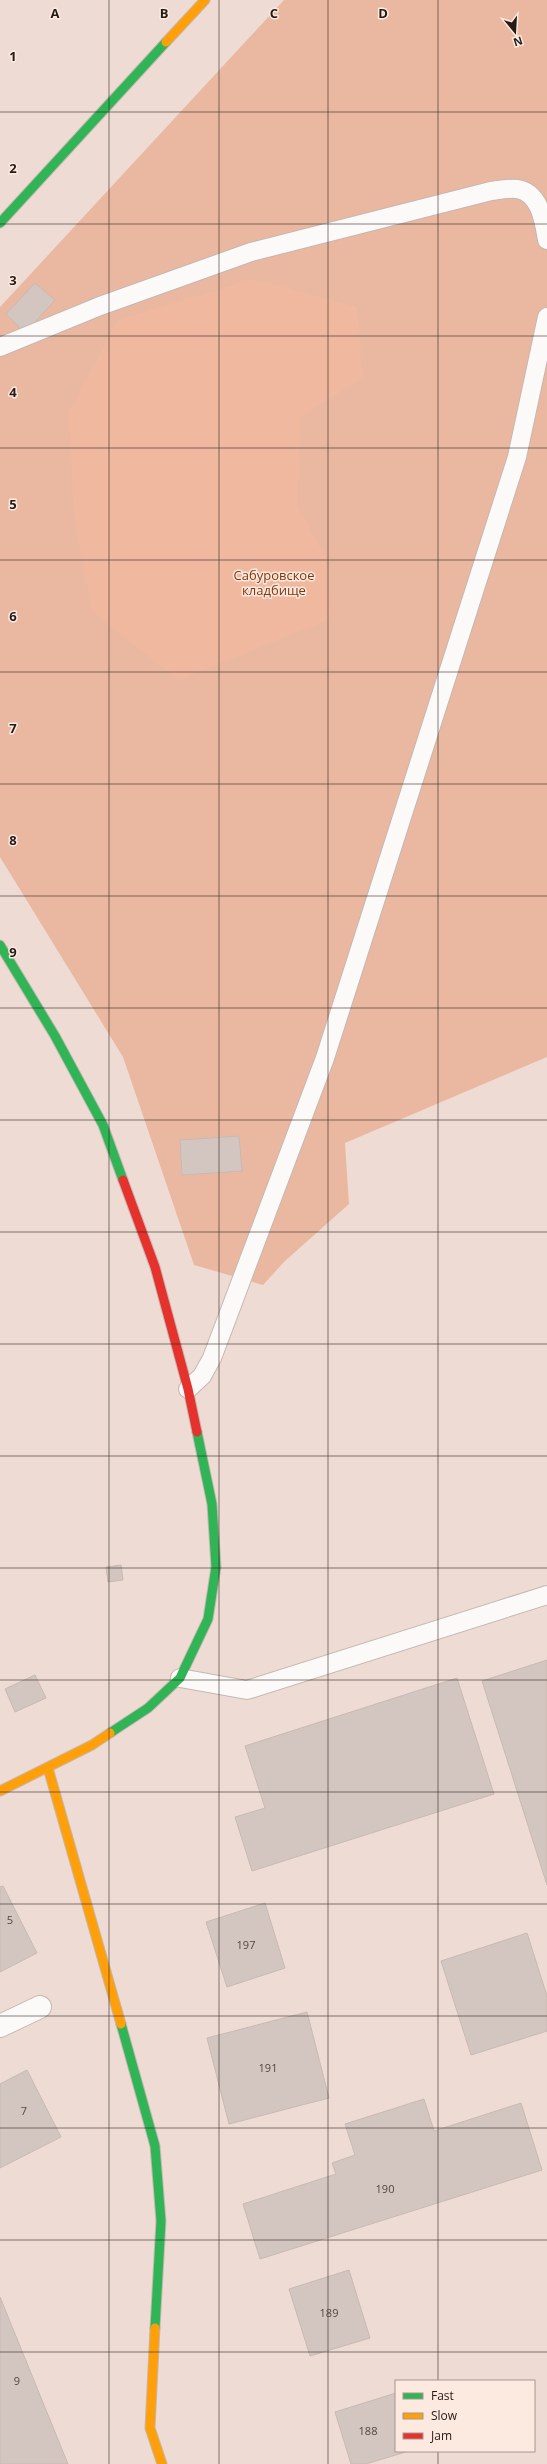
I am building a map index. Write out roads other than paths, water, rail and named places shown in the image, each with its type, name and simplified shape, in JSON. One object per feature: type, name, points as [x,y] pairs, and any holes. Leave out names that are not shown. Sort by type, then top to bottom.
[{"type":"street","points":[[0,223],[205,0]]},
{"type":"street","points":[[0,945],[55,1036],[103,1125],[155,1267],[188,1389],[212,1504],[216,1567],[208,1619],[180,1678],[148,1708],[92,1745],[0,1791]]},
{"type":"street","points":[[48,1768],[155,2146],[161,2221],[150,2428],[162,2464]]},
{"type":"street","points":[[0,2026],[40,2007]]},
{"type":"lane","points":[[0,346],[100,306],[251,252],[491,190],[518,189],[534,198],[543,220],[547,240]]},
{"type":"lane","points":[[188,1389],[202,1376],[212,1358],[326,1058],[517,457],[547,317]]},
{"type":"lane","points":[[180,1678],[247,1690],[547,1595]]},
{"type":"park label","name":"Сабуровское кладбище","points":[[274,582]]}]
